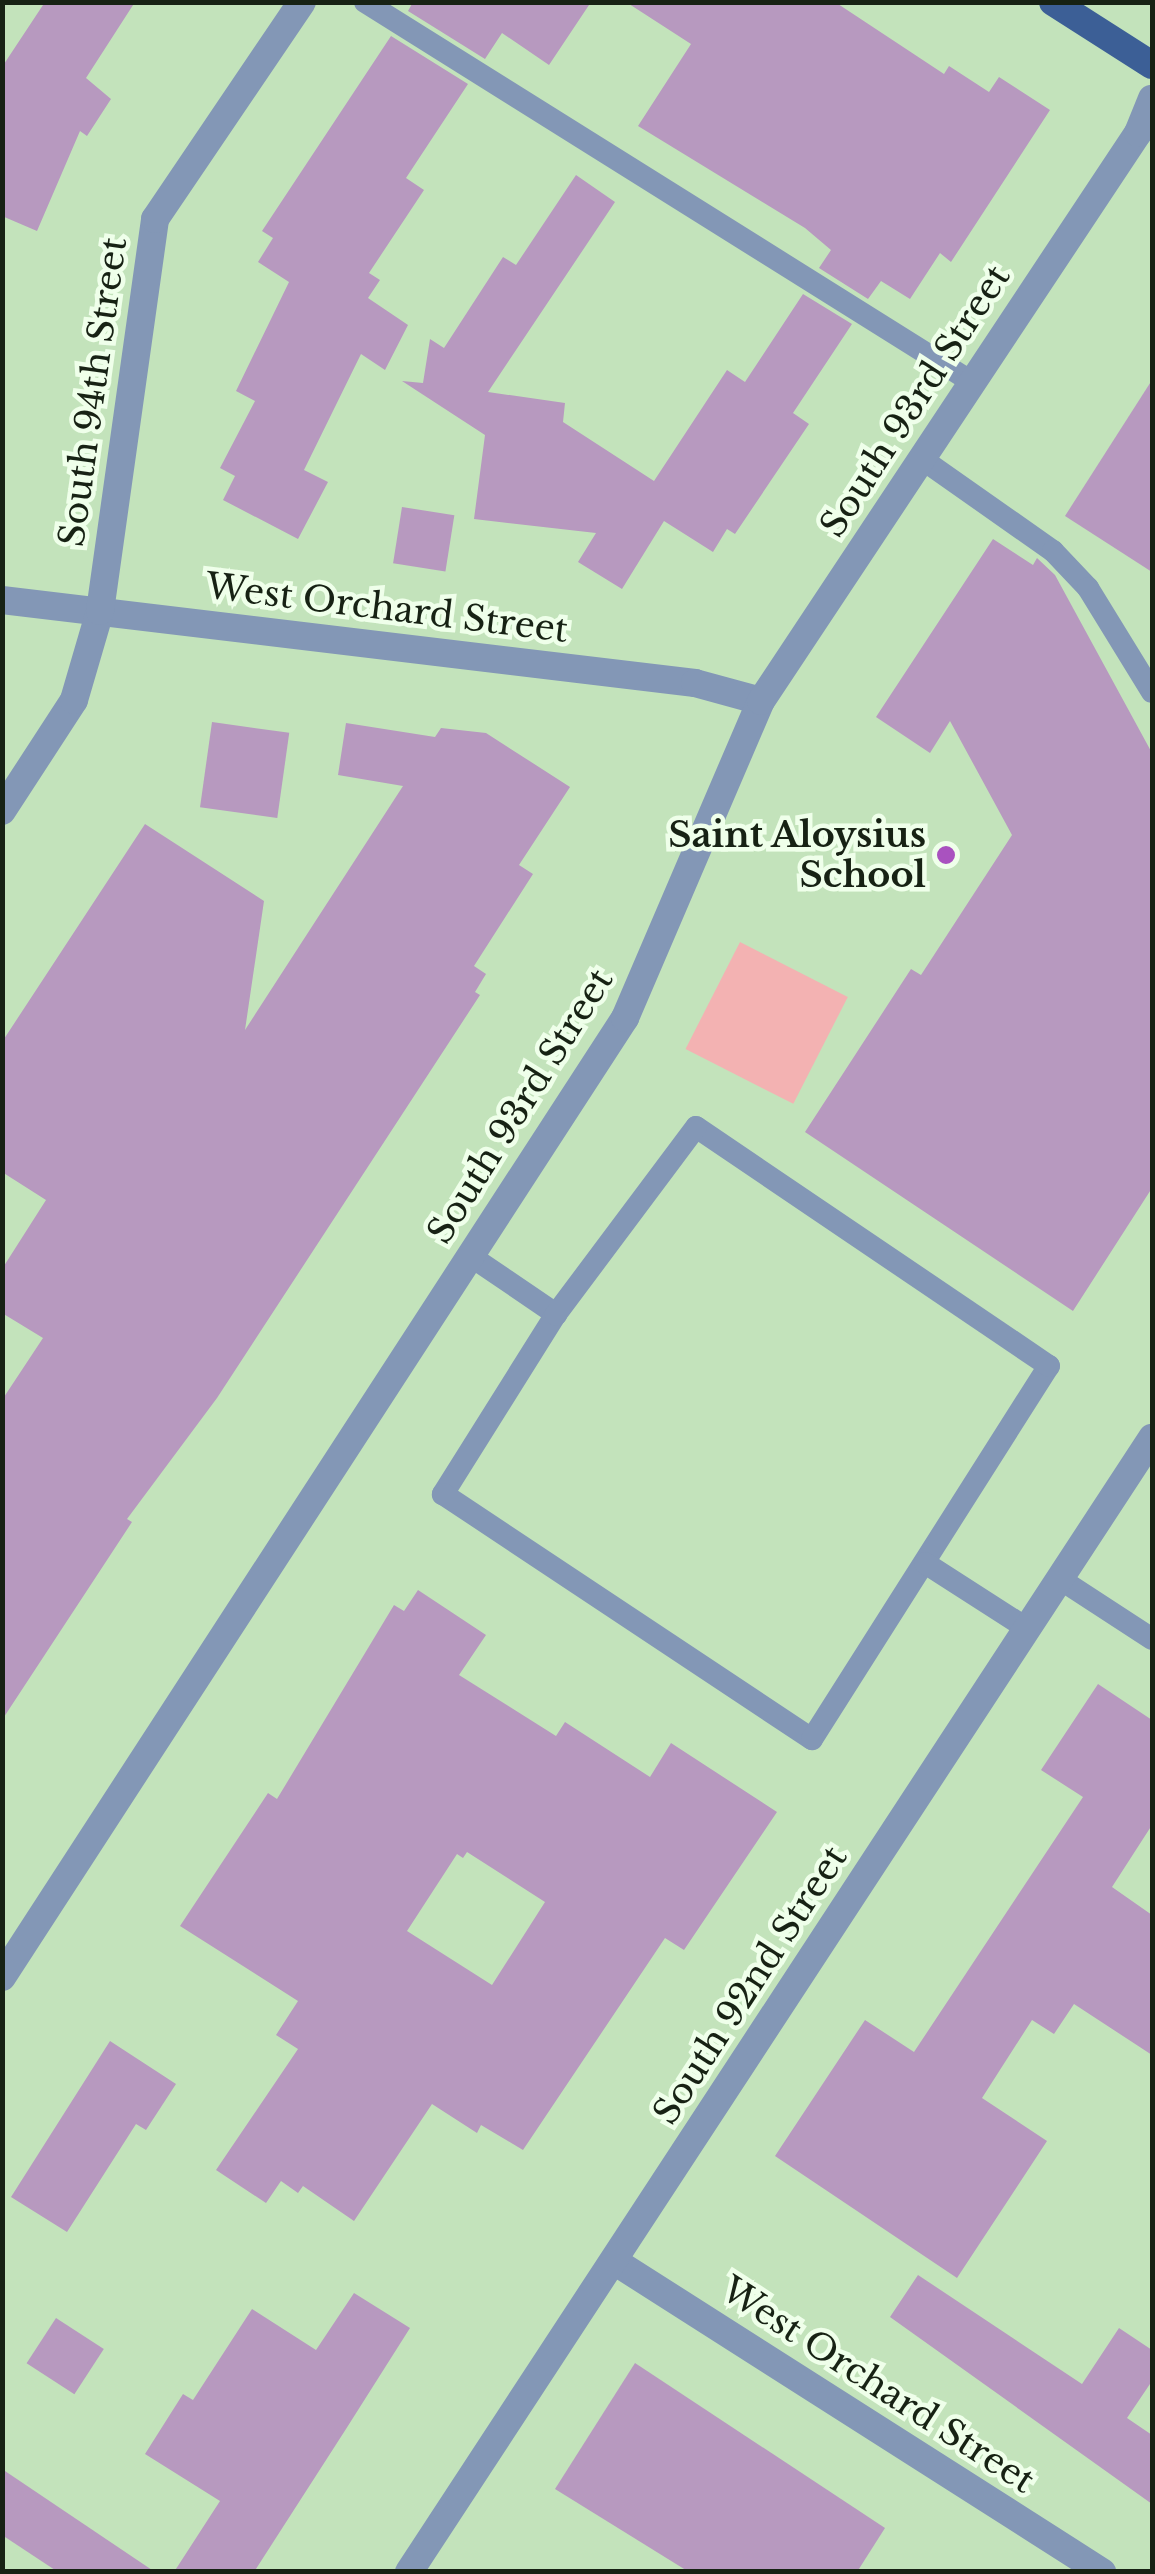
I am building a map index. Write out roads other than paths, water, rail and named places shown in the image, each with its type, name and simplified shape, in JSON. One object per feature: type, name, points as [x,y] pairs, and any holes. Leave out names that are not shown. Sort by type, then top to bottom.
[{"type":"main road","points":[[1054,2],[1152,66]]},
{"type":"street","name":"South 94th Street","points":[[2,811],[74,700],[100,611],[155,219],[302,2]]},
{"type":"street","name":"South 93rd Street","points":[[2,1977],[625,1018],[762,701],[1138,133],[1152,99]]},
{"type":"street","name":"West Orchard Street","points":[[2,600],[695,683],[762,701]]},
{"type":"street","name":"South 92nd Street","points":[[409,2572],[1152,1438]]},
{"type":"street","name":"West Orchard Street","points":[[614,2261],[1102,2572]]},
{"type":"lane","points":[[365,2],[972,382]]},
{"type":"lane","points":[[922,460],[1052,551],[1088,588],[1152,692]]},
{"type":"lane","points":[[696,1127],[1049,1366],[812,1739],[443,1494],[556,1314],[696,1127]]},
{"type":"lane","points":[[472,1257],[556,1314]]},
{"type":"lane","points":[[925,1563],[1028,1628]]},
{"type":"lane","points":[[1060,1579],[1152,1639]]},
{"type":"place","name":"Saint Aloysius School","points":[[946,855]]}]
